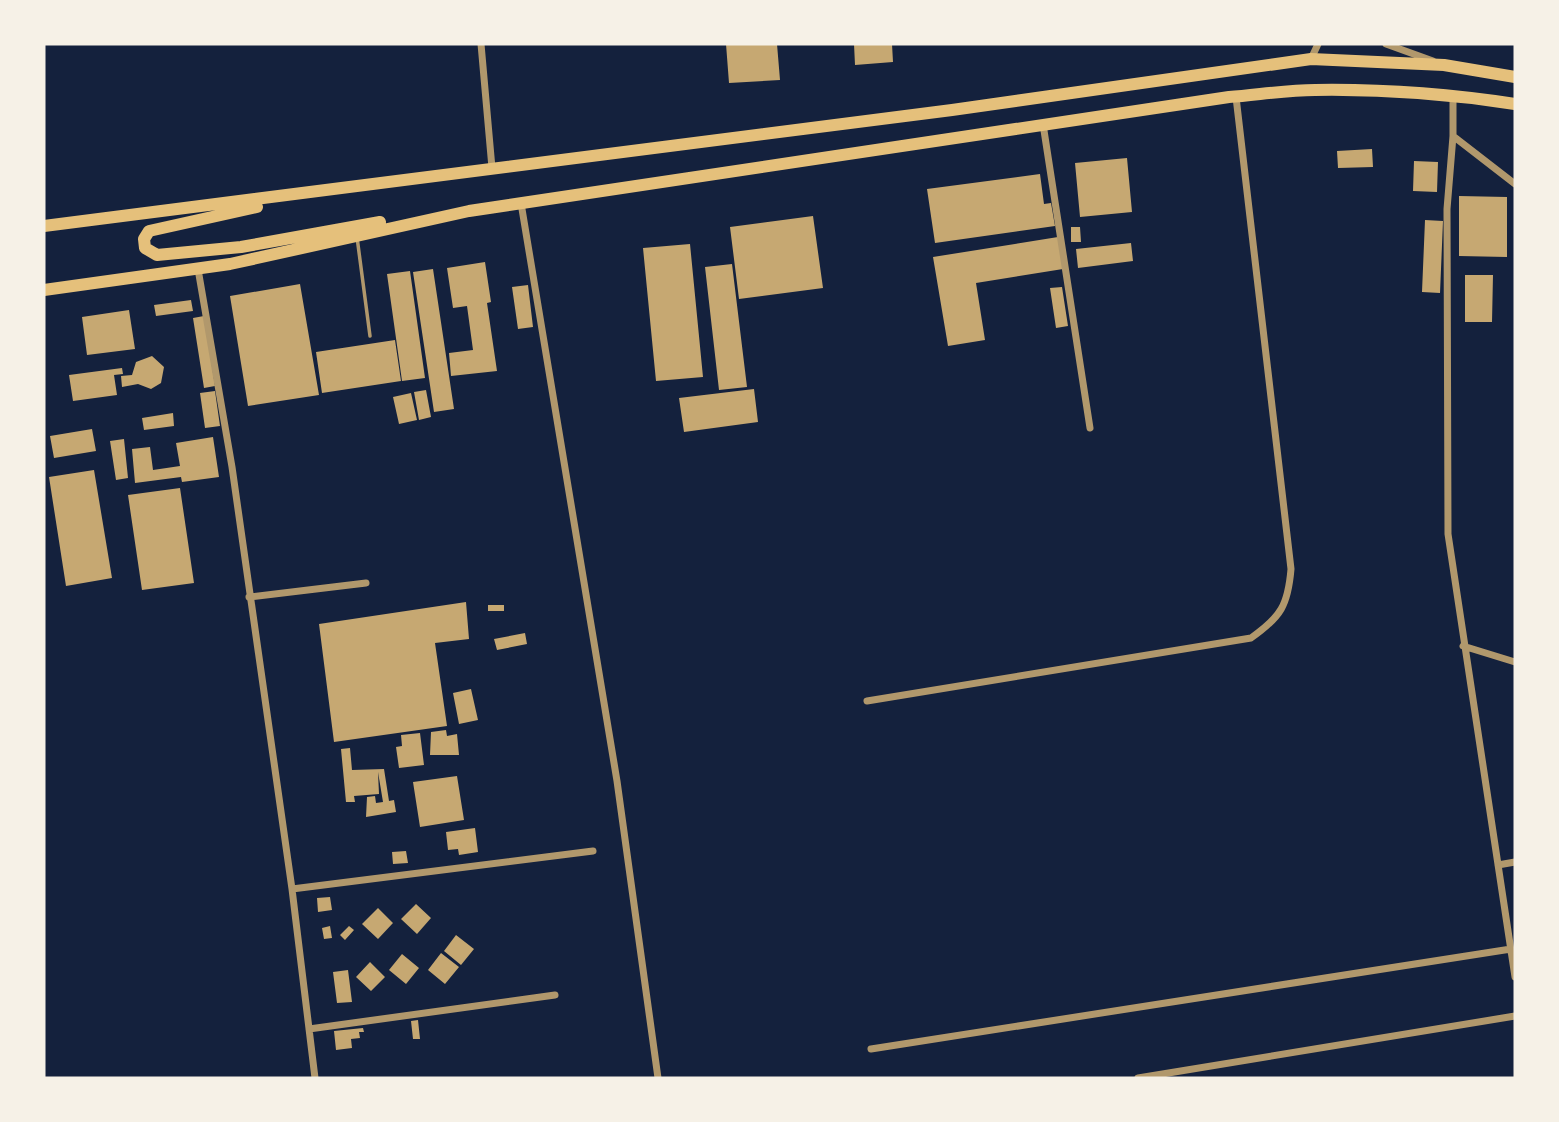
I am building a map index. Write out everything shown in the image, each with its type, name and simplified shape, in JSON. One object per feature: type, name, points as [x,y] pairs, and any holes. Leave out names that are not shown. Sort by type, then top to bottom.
[{"type":"highway","points":[[44,226],[952,110],[1311,59],[1444,65],[1515,77]]},
{"type":"highway","points":[[329,190],[149,231],[144,243],[148,252],[157,256],[241,247],[370,223],[469,211],[1236,97],[1313,90],[1453,95],[1515,104]]},
{"type":"highway","points":[[44,290],[198,268],[469,211]]},
{"type":"street","points":[[481,44],[492,168]]},
{"type":"street","points":[[1311,59],[1318,44]]},
{"type":"street","points":[[1386,44],[1444,65]]},
{"type":"street","points":[[1453,95],[1453,136],[1447,209],[1448,534],[1515,977]]},
{"type":"street","points":[[867,701],[1251,638],[1272,623],[1289,599],[1291,569],[1236,97]]},
{"type":"street","points":[[1042,124],[1090,428]]},
{"type":"street","points":[[1453,136],[1515,184]]},
{"type":"street","points":[[521,203],[617,781],[658,1078]]},
{"type":"street","points":[[198,268],[232,467],[292,889],[315,1078]]},
{"type":"street","points":[[249,597],[366,583]]},
{"type":"street","points":[[1463,646],[1515,663]]},
{"type":"street","points":[[292,889],[593,851]]},
{"type":"street","points":[[1498,865],[1515,862]]},
{"type":"street","points":[[871,1049],[1511,949]]},
{"type":"street","points":[[309,1029],[555,995]]},
{"type":"street","points":[[1138,1078],[1515,1016]]},
{"type":"lane","points":[[357,234],[370,336]]},
{"type":"building","points":[[726,44],[777,44],[780,80],[729,83]]},
{"type":"building","points":[[854,44],[892,44],[893,62],[855,65]]},
{"type":"building","points":[[1372,149],[1373,167],[1338,168],[1337,151]]},
{"type":"building","points":[[1127,158],[1132,212],[1080,217],[1075,163]]},
{"type":"building","points":[[1414,161],[1438,162],[1437,192],[1413,191]]},
{"type":"building","points":[[1040,174],[1044,204],[1051,203],[1055,226],[935,243],[927,189]]},
{"type":"building","points":[[1459,196],[1507,197],[1507,257],[1459,256]]},
{"type":"building","points":[[813,216],[823,288],[739,299],[730,227]]},
{"type":"building","points":[[1425,220],[1443,221],[1440,293],[1422,292]]},
{"type":"building","points":[[1071,227],[1080,227],[1081,242],[1071,242]]},
{"type":"building","points":[[1058,237],[1063,269],[976,283],[985,340],[948,346],[933,257]]},
{"type":"building","points":[[1131,243],[1133,261],[1078,268],[1076,249]]},
{"type":"building","points":[[690,244],[703,377],[656,381],[643,248]]},
{"type":"building","points":[[485,262],[491,302],[487,303],[497,371],[451,376],[449,353],[473,350],[467,306],[453,308],[447,268]]},
{"type":"building","points":[[732,264],[747,387],[719,390],[705,267]]},
{"type":"building","points":[[433,269],[454,409],[434,412],[413,272]]},
{"type":"building","points":[[410,271],[425,378],[402,381],[387,274]]},
{"type":"building","points":[[1465,275],[1493,275],[1492,322],[1465,322]]},
{"type":"building","points":[[300,284],[319,395],[248,406],[230,296]]},
{"type":"building","points":[[528,285],[533,327],[518,329],[512,287]]},
{"type":"building","points":[[1062,287],[1068,326],[1056,328],[1050,288]]},
{"type":"building","points":[[191,300],[193,311],[156,316],[154,305]]},
{"type":"building","points":[[129,310],[135,349],[87,355],[82,317]]},
{"type":"building","points":[[204,316],[215,386],[204,388],[193,318]]},
{"type":"building","points":[[395,340],[401,381],[322,393],[316,352]]},
{"type":"building","points":[[152,356],[164,367],[161,383],[151,389],[138,384],[122,387],[121,376],[132,375],[136,362]]},
{"type":"building","points":[[122,368],[123,374],[114,375],[117,395],[73,401],[69,375]]},
{"type":"building","points":[[754,389],[758,422],[684,432],[679,398]]},
{"type":"building","points":[[426,390],[431,417],[419,420],[414,392]]},
{"type":"building","points":[[215,391],[220,426],[205,428],[200,393]]},
{"type":"building","points":[[411,393],[417,420],[399,424],[393,397]]},
{"type":"building","points":[[173,413],[174,426],[144,430],[142,418]]},
{"type":"building","points":[[92,429],[96,451],[54,458],[50,436]]},
{"type":"building","points":[[213,437],[219,477],[182,482],[181,477],[135,483],[132,449],[150,447],[153,470],[180,466],[176,443]]},
{"type":"building","points":[[124,439],[128,478],[116,480],[110,441]]},
{"type":"building","points":[[94,470],[112,578],[66,586],[49,477]]},
{"type":"building","points":[[180,488],[194,583],[142,590],[128,495]]},
{"type":"building","points":[[466,602],[469,639],[435,643],[447,726],[334,742],[319,624]]},
{"type":"building","points":[[488,605],[504,605],[504,611],[488,611]]},
{"type":"building","points":[[525,633],[527,644],[497,650],[494,639]]},
{"type":"building","points":[[471,689],[478,720],[459,724],[453,693]]},
{"type":"building","points":[[446,730],[447,736],[457,734],[459,755],[430,755],[431,732]]},
{"type":"building","points":[[420,733],[424,765],[399,768],[396,747],[402,746],[401,735]]},
{"type":"building","points":[[350,748],[352,770],[384,769],[389,801],[394,800],[396,812],[366,817],[367,797],[375,796],[376,803],[383,802],[378,772],[379,794],[354,796],[355,802],[346,802],[341,749]]},
{"type":"building","points":[[457,776],[464,820],[420,827],[413,782]]},
{"type":"building","points":[[475,828],[478,852],[459,855],[458,849],[448,850],[446,832]]},
{"type":"building","points":[[406,851],[408,863],[393,864],[392,852]]},
{"type":"building","points":[[330,897],[332,910],[318,912],[317,898]]},
{"type":"building","points":[[416,904],[431,918],[417,934],[401,919]]},
{"type":"building","points":[[378,908],[393,923],[378,939],[362,924]]},
{"type":"building","points":[[330,926],[332,938],[324,939],[322,928]]},
{"type":"building","points":[[349,926],[354,930],[345,940],[340,935]]},
{"type":"building","points":[[456,935],[474,949],[461,965],[444,951]]},
{"type":"building","points":[[441,953],[459,967],[445,984],[428,970]]},
{"type":"building","points":[[402,954],[419,968],[406,984],[389,970]]},
{"type":"building","points":[[370,962],[385,977],[371,991],[356,977]]},
{"type":"building","points":[[348,970],[352,1002],[337,1003],[333,972]]},
{"type":"building","points":[[418,1020],[420,1039],[413,1039],[411,1021]]},
{"type":"building","points":[[363,1028],[364,1032],[359,1032],[360,1038],[351,1039],[352,1048],[336,1050],[334,1031]]}]
